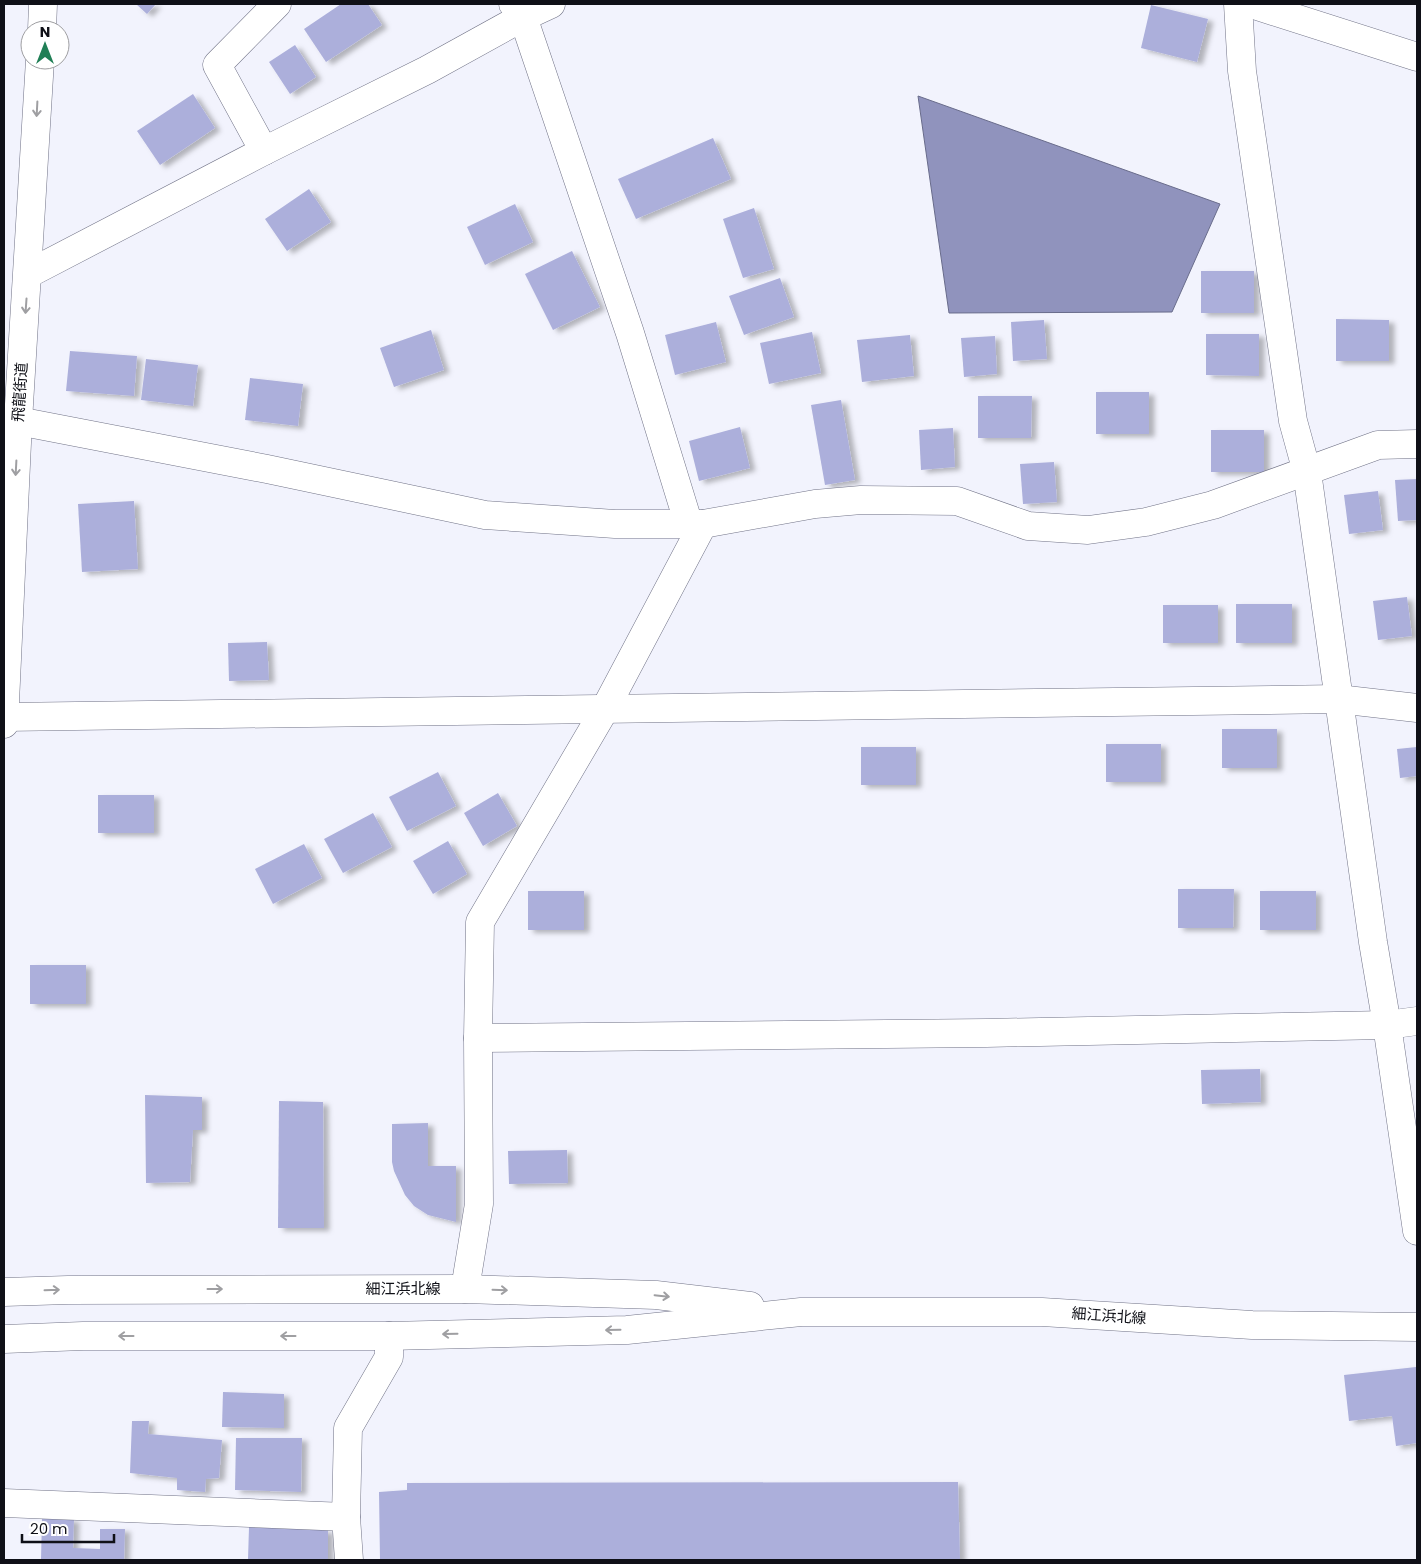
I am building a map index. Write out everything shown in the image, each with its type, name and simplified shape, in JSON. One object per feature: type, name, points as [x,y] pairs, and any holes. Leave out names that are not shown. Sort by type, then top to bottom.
[{"type":"main road","points":[[42,20],[43,4]]},
{"type":"main road","points":[[264,151],[217,65],[277,4]]},
{"type":"main road","points":[[28,274],[264,151],[427,70],[518,10],[551,4]]},
{"type":"main road","points":[[1238,4],[1242,71],[1292,421],[1307,472],[1373,942],[1417,1231]]},
{"type":"main road","points":[[1251,4],[1417,56]]},
{"type":"main road","points":[[465,1289],[479,1204],[478,1038],[480,922],[605,709],[696,524],[518,10]]},
{"type":"main road","name":"飛龍街道","points":[[4,724],[18,421],[39,70]]},
{"type":"main road","points":[[18,421],[266,469],[485,515],[615,524],[696,524],[824,503],[861,500],[957,501],[1028,526],[1088,530],[1146,522],[1213,505],[1378,445],[1417,444]]},
{"type":"main road","points":[[4,717],[1338,699],[1417,708]]},
{"type":"main road","points":[[478,1038],[986,1033],[1387,1025],[1417,1021]]},
{"type":"main road","name":"細江浜北線","points":[[4,1292],[68,1290],[465,1289],[656,1295],[801,1312]]},
{"type":"main road","name":"細江浜北線","points":[[4,1339],[82,1336],[389,1336],[627,1330],[801,1312],[1042,1312],[1252,1325],[1417,1327]]},
{"type":"main road","points":[[349,1560],[346,1516],[348,1428],[389,1357],[389,1336]]},
{"type":"main road","points":[[4,1503],[346,1516]]},
{"type":"water","points":[[918,96],[1220,204],[1172,312],[949,313]]},
{"type":"building","points":[[136,4],[156,4],[147,14]]},
{"type":"building","points":[[341,4],[368,4],[382,25],[326,62],[304,29]]},
{"type":"building","points":[[1151,5],[1208,19],[1197,62],[1141,48]]},
{"type":"building","points":[[295,45],[316,77],[290,94],[269,62]]},
{"type":"building","points":[[193,94],[215,128],[160,165],[137,131]]},
{"type":"building","points":[[713,138],[731,179],[636,219],[618,179]]},
{"type":"building","points":[[309,189],[331,222],[287,251],[265,219]]},
{"type":"building","points":[[515,204],[533,242],[485,265],[467,227]]},
{"type":"building","points":[[754,208],[774,269],[743,278],[723,219]]},
{"type":"building","points":[[572,251],[600,307],[553,330],[525,274]]},
{"type":"building","points":[[1201,271],[1254,271],[1254,313],[1201,313]]},
{"type":"building","points":[[780,278],[794,317],[744,335],[729,296]]},
{"type":"building","points":[[1336,319],[1389,320],[1389,361],[1336,361]]},
{"type":"building","points":[[1044,320],[1047,359],[1013,361],[1011,322]]},
{"type":"building","points":[[716,322],[726,362],[675,375],[665,335]]},
{"type":"building","points":[[431,330],[444,370],[394,387],[380,348]]},
{"type":"building","points":[[812,332],[821,373],[769,384],[760,343]]},
{"type":"building","points":[[1206,334],[1259,334],[1259,376],[1206,375]]},
{"type":"building","points":[[910,335],[914,376],[862,382],[857,340]]},
{"type":"building","points":[[995,336],[997,374],[964,377],[961,338]]},
{"type":"building","points":[[70,351],[137,356],[134,396],[66,391]]},
{"type":"building","points":[[146,359],[198,365],[193,406],[141,400]]},
{"type":"building","points":[[250,378],[303,384],[298,426],[245,420]]},
{"type":"building","points":[[1096,392],[1149,392],[1149,434],[1096,434]]},
{"type":"building","points":[[978,396],[1032,396],[1031,438],[978,438]]},
{"type":"building","points":[[841,400],[855,480],[825,485],[811,405]]},
{"type":"building","points":[[740,427],[750,468],[699,481],[689,441]]},
{"type":"building","points":[[953,428],[955,467],[921,470],[919,430]]},
{"type":"building","points":[[1211,430],[1264,430],[1264,472],[1211,472]]},
{"type":"building","points":[[1054,462],[1057,502],[1023,504],[1020,464]]},
{"type":"building","points":[[1417,479],[1417,520],[1398,521],[1395,480]]},
{"type":"building","points":[[1378,491],[1383,530],[1349,534],[1344,495]]},
{"type":"building","points":[[134,501],[138,569],[82,572],[78,504]]},
{"type":"building","points":[[1407,597],[1412,636],[1378,640],[1373,601]]},
{"type":"building","points":[[1236,604],[1292,604],[1292,643],[1236,643]]},
{"type":"building","points":[[1163,605],[1218,605],[1218,643],[1163,643]]},
{"type":"building","points":[[267,642],[269,680],[229,681],[228,643]]},
{"type":"building","points":[[1222,729],[1277,729],[1277,768],[1222,768]]},
{"type":"building","points":[[1106,744],[1161,744],[1161,782],[1106,782]]},
{"type":"building","points":[[861,747],[916,747],[916,785],[861,785]]},
{"type":"building","points":[[1417,747],[1417,776],[1400,778],[1397,749]]},
{"type":"building","points":[[438,772],[456,806],[407,831],[389,797]]},
{"type":"building","points":[[498,793],[517,826],[483,846],[464,813]]},
{"type":"building","points":[[98,795],[154,795],[154,833],[98,833]]},
{"type":"building","points":[[373,813],[392,847],[343,873],[324,839]]},
{"type":"building","points":[[448,841],[467,874],[433,894],[413,861]]},
{"type":"building","points":[[304,844],[322,878],[273,904],[255,869]]},
{"type":"building","points":[[1178,889],[1234,889],[1233,928],[1178,928]]},
{"type":"building","points":[[528,891],[584,891],[584,930],[528,930]]},
{"type":"building","points":[[1260,891],[1316,891],[1316,930],[1260,930]]},
{"type":"building","points":[[30,965],[86,965],[86,1004],[30,1004]]},
{"type":"building","points":[[1260,1069],[1261,1102],[1202,1104],[1201,1070]]},
{"type":"building","points":[[145,1095],[202,1097],[202,1130],[193,1130],[190,1182],[146,1183]]},
{"type":"building","points":[[279,1101],[323,1102],[324,1228],[278,1228]]},
{"type":"building","points":[[428,1123],[428,1166],[456,1166],[456,1222],[428,1215],[414,1206],[405,1195],[394,1171],[392,1162],[392,1124]]},
{"type":"building","points":[[567,1150],[568,1183],[509,1184],[508,1151]]},
{"type":"building","points":[[1416,1367],[1417,1443],[1396,1446],[1392,1416],[1349,1421],[1344,1375]]},
{"type":"building","points":[[223,1392],[284,1394],[284,1428],[222,1427]]},
{"type":"building","points":[[132,1421],[149,1421],[148,1434],[222,1440],[219,1478],[206,1479],[205,1492],[177,1490],[177,1478],[130,1473]]},
{"type":"building","points":[[236,1438],[302,1438],[301,1492],[235,1490]]},
{"type":"building","points":[[958,1482],[960,1560],[380,1560],[379,1492],[407,1490],[407,1483]]},
{"type":"building","points":[[42,1518],[74,1519],[73,1548],[100,1549],[100,1529],[125,1529],[124,1560],[41,1560]]},
{"type":"building","points":[[249,1527],[328,1530],[328,1560],[248,1560]]}]
